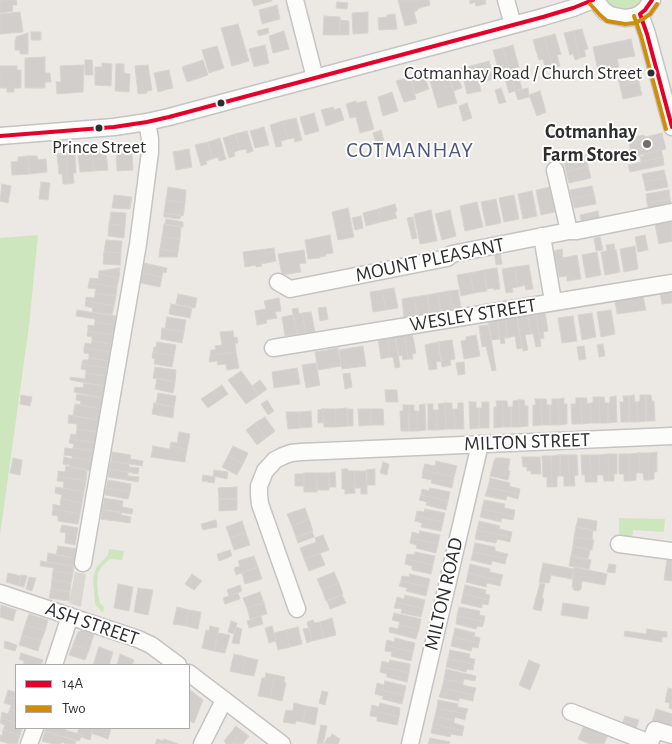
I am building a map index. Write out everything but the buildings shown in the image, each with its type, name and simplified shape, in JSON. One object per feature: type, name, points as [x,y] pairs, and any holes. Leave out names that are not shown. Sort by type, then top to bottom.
[{"type":"street","points":[[295,0],[315,78]]},
{"type":"street","points":[[506,0],[513,25]]},
{"type":"street","points":[[0,136],[147,122],[513,25],[567,10],[594,0],[604,11],[625,18],[640,14],[649,6],[652,0]]},
{"type":"street","points":[[640,14],[648,34],[672,127]]},
{"type":"street","points":[[83,563],[94,542],[144,202],[150,152],[147,122]]},
{"type":"street","points":[[555,170],[569,231]]},
{"type":"street","name":"MOUNT PLEASANT","points":[[278,282],[290,289],[316,276],[447,258],[452,254],[672,212]]},
{"type":"street","points":[[542,236],[553,301]]},
{"type":"street","name":"WESLEY STREET","points":[[273,348],[672,282]]},
{"type":"street","name":"MILTON STREET","points":[[298,609],[260,504],[260,486],[265,471],[275,460],[291,453],[672,436]]},
{"type":"street","name":"MILTON ROAD","points":[[410,744],[480,444]]},
{"type":"street","points":[[618,544],[672,550]]},
{"type":"street","name":"ASH STREET","points":[[0,593],[138,639],[151,645],[177,664]]},
{"type":"street","points":[[54,664],[70,616]]},
{"type":"street","points":[[190,674],[282,744]]},
{"type":"street","points":[[202,744],[224,700]]},
{"type":"street","points":[[571,712],[650,743],[655,730],[672,735]]},
{"type":"street","points":[[30,744],[34,729]]},
{"type":"green space","points":[[604,0],[644,0],[638,6],[627,11],[611,6]]},
{"type":"green space","points":[[38,235],[29,326],[0,535],[0,238]]},
{"type":"green space","points":[[619,518],[665,519],[664,532],[633,530],[632,541],[623,540],[619,534]]},
{"type":"green space","points":[[109,549],[124,551],[122,560],[110,559],[102,566],[98,573],[98,594],[100,603],[104,607],[103,613],[95,604],[93,578],[96,568],[108,555]]},
{"type":"shaded area","points":[[75,572],[86,574],[81,607],[69,603]]},
{"type":"transit line","name":"14A","points":[[0,136],[114,127],[169,117],[543,17],[593,0]]},
{"type":"transit line","name":"14A","points":[[652,0],[640,14],[672,127]]},
{"type":"transit line","name":"Two","points":[[590,4],[607,21],[625,24],[635,23],[643,19],[650,14],[657,4]]},
{"type":"transit line","name":"Two","points":[[634,16],[666,129]]},
{"type":"place","name":"Cotmanhay Road / Church Street","points":[[651,73]]},
{"type":"place","name":"Prince Street","points":[[99,128]]},
{"type":"place","name":"Cotmanhay Farm Stores","points":[[647,144]]},
{"type":"district","name":"COTMANHAY","points":[[410,150]]}]
